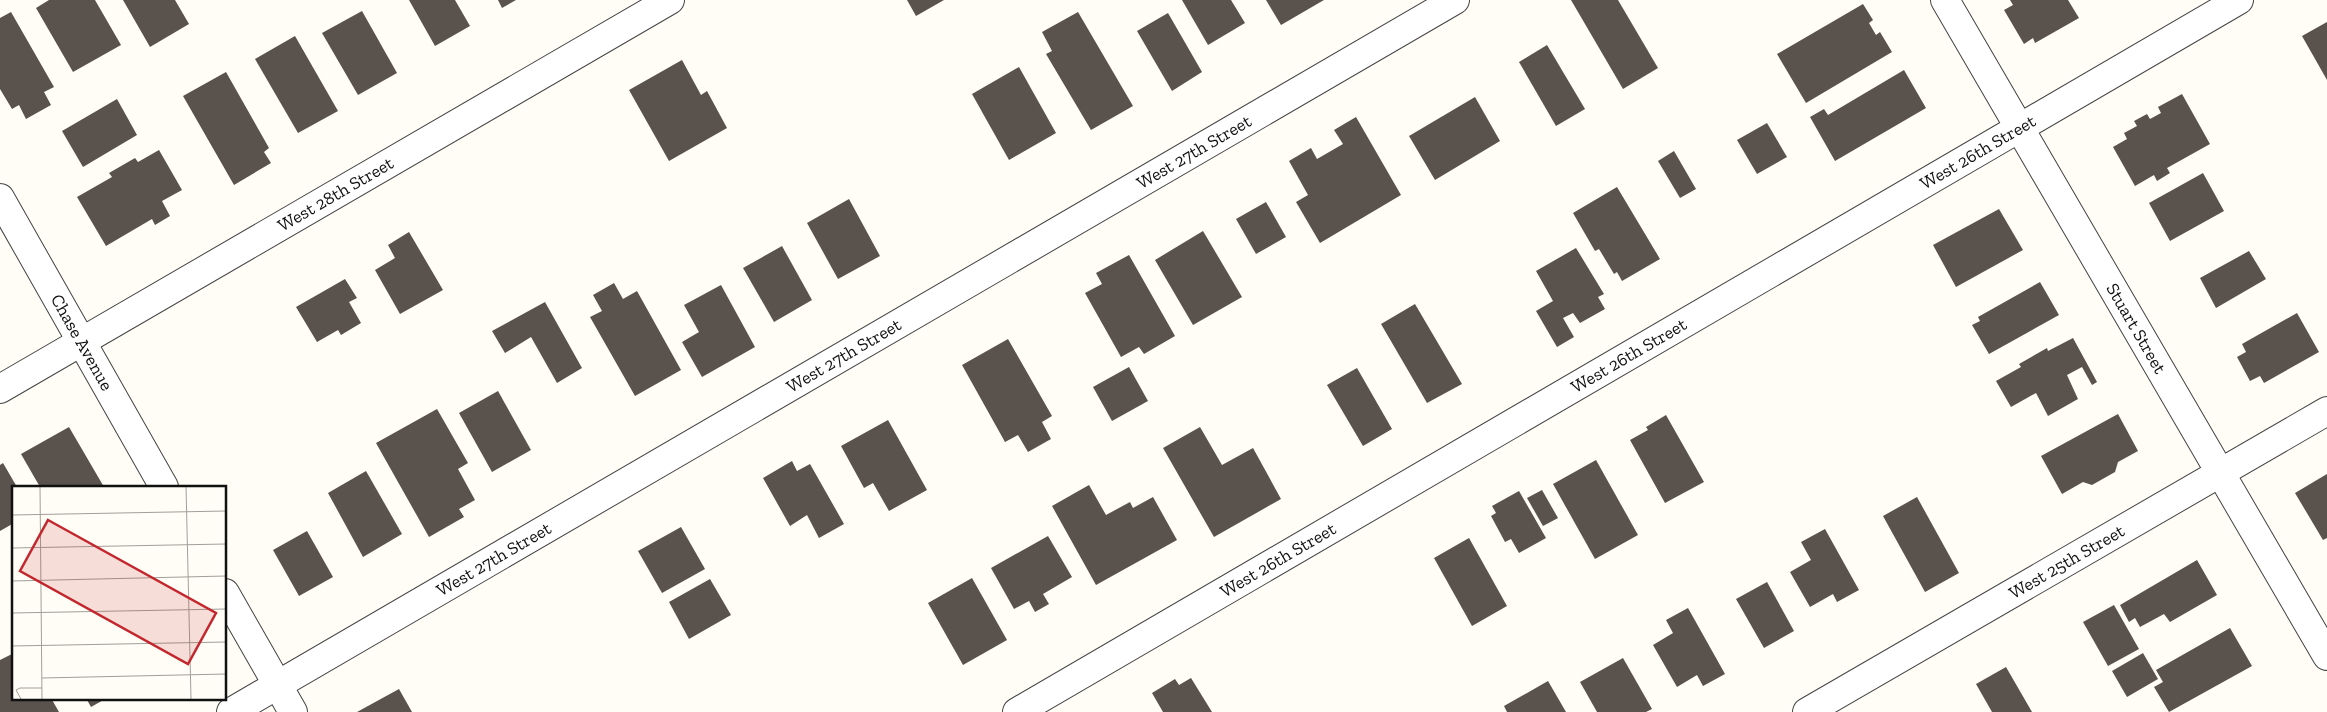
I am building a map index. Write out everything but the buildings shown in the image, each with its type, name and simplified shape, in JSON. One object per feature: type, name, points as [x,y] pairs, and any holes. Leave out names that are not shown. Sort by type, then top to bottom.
[{"type":"street","name":"West 28th Street","points":[[0,389],[670,0]]},
{"type":"street","name":"West 27th Street","points":[[231,712],[1455,0]]},
{"type":"street","name":"Stuart Street","points":[[1945,0],[2327,656]]},
{"type":"street","name":"West 26th Street","points":[[1018,712],[2240,0]]},
{"type":"street","name":"Chase Avenue","points":[[0,198],[163,486]]},
{"type":"street","name":"West 25th Street","points":[[1807,712],[2327,411]]},
{"type":"street","points":[[226,595],[293,712]]}]
